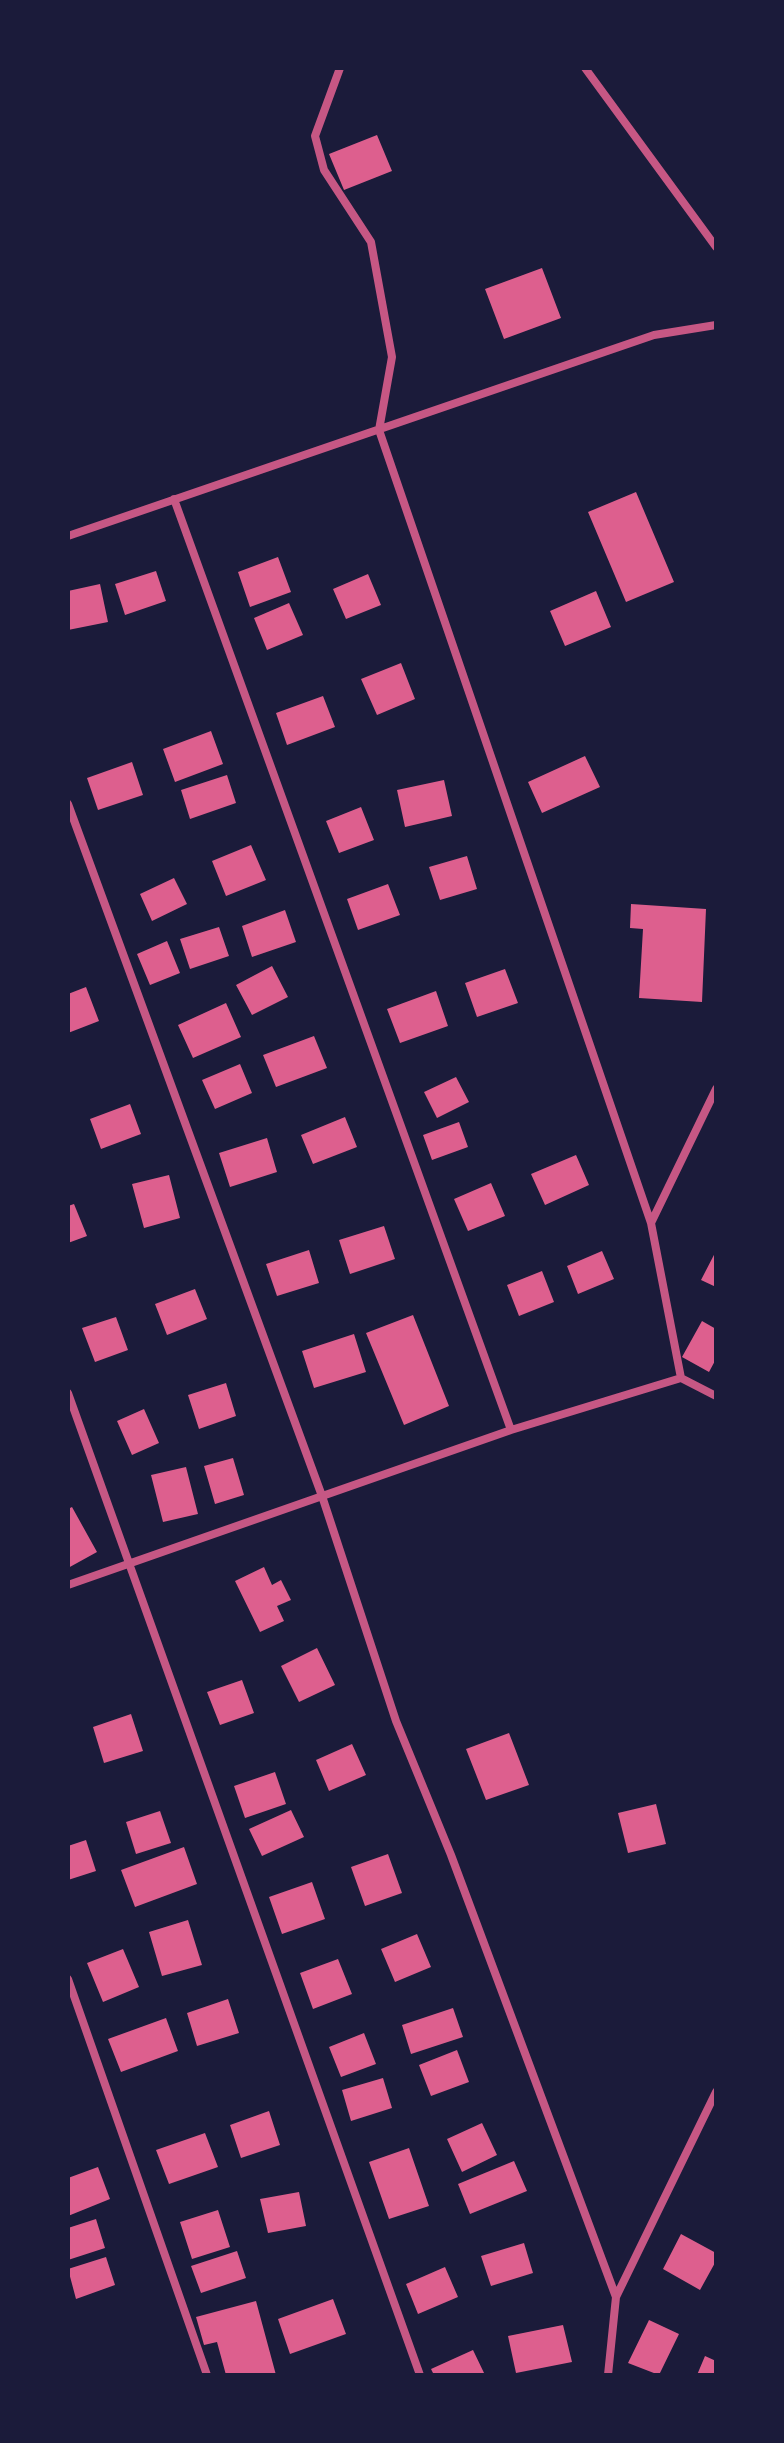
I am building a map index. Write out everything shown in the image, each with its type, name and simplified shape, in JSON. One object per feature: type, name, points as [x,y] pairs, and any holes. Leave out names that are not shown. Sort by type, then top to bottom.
[{"type":"street","points":[[340,68],[315,136],[324,170],[371,242],[383,297],[392,357],[379,430],[651,1223],[681,1378]]},
{"type":"street","points":[[585,68],[699,229],[716,247]]},
{"type":"street","points":[[68,536],[654,335],[716,325]]},
{"type":"street","points":[[174,499],[511,1430]]},
{"type":"street","points":[[68,804],[322,1496],[391,1707],[451,1855],[616,2297]]},
{"type":"street","points":[[651,1223],[716,1089]]},
{"type":"street","points":[[68,1585],[511,1430],[681,1378],[716,1396]]},
{"type":"street","points":[[68,1393],[420,2375]]},
{"type":"street","points":[[68,1979],[207,2375]]},
{"type":"street","points":[[608,2375],[616,2297],[716,2092]]},
{"type":"building","points":[[377,135],[392,171],[344,190],[329,154]]},
{"type":"building","points":[[542,268],[561,318],[504,339],[485,289]]},
{"type":"building","points":[[636,492],[674,582],[626,602],[588,512]]},
{"type":"building","points":[[278,557],[291,592],[250,607],[238,572]]},
{"type":"building","points":[[156,571],[166,601],[125,615],[115,584]]},
{"type":"building","points":[[368,574],[381,605],[346,619],[333,589]]},
{"type":"building","points":[[100,584],[108,622],[68,630],[68,591]]},
{"type":"building","points":[[596,591],[611,627],[565,646],[550,611]]},
{"type":"building","points":[[289,603],[303,635],[267,650],[254,618]]},
{"type":"building","points":[[401,663],[415,699],[377,715],[361,679]]},
{"type":"building","points":[[323,696],[335,727],[287,745],[276,713]]},
{"type":"building","points":[[211,731],[223,764],[175,782],[163,749]]},
{"type":"building","points":[[585,756],[600,787],[542,813],[528,782]]},
{"type":"building","points":[[132,762],[143,795],[98,810],[87,778]]},
{"type":"building","points":[[227,775],[236,803],[190,819],[181,790]]},
{"type":"building","points":[[444,780],[452,816],[405,827],[397,790]]},
{"type":"building","points":[[361,807],[374,840],[339,853],[326,821]]},
{"type":"building","points":[[251,845],[266,880],[226,896],[212,861]]},
{"type":"building","points":[[467,856],[477,889],[440,900],[429,867]]},
{"type":"building","points":[[174,878],[187,904],[152,921],[140,894]]},
{"type":"building","points":[[388,884],[400,915],[358,930],[347,899]]},
{"type":"building","points":[[631,904],[706,909],[702,1002],[639,998],[643,929],[630,928]]},
{"type":"building","points":[[285,910],[296,942],[252,957],[242,926]]},
{"type":"building","points":[[219,927],[229,956],[190,969],[180,939]]},
{"type":"building","points":[[167,941],[180,973],[150,985],[137,954]]},
{"type":"building","points":[[272,966],[288,997],[252,1015],[236,985]]},
{"type":"building","points":[[505,969],[518,1003],[477,1017],[465,983]]},
{"type":"building","points":[[86,987],[99,1021],[68,1033],[68,994]]},
{"type":"building","points":[[436,991],[448,1026],[400,1043],[387,1009]]},
{"type":"building","points":[[226,1003],[241,1037],[193,1058],[178,1025]]},
{"type":"building","points":[[314,1036],[327,1068],[276,1087],[263,1055]]},
{"type":"building","points":[[240,1064],[252,1093],[215,1109],[202,1080]]},
{"type":"building","points":[[456,1077],[469,1102],[437,1118],[424,1092]]},
{"type":"building","points":[[130,1104],[141,1134],[101,1149],[90,1119]]},
{"type":"building","points":[[345,1117],[357,1147],[313,1164],[301,1135]]},
{"type":"building","points":[[459,1122],[468,1147],[432,1160],[423,1135]]},
{"type":"building","points":[[267,1138],[277,1172],[230,1187],[219,1153]]},
{"type":"building","points":[[576,1155],[589,1185],[545,1205],[531,1174]]},
{"type":"building","points":[[169,1175],[180,1218],[144,1228],[132,1184]]},
{"type":"building","points":[[491,1183],[505,1216],[468,1231],[454,1199]]},
{"type":"building","points":[[74,1204],[87,1236],[68,1243],[68,1206]]},
{"type":"building","points":[[384,1226],[395,1259],[350,1274],[339,1240]]},
{"type":"building","points":[[309,1250],[319,1283],[277,1296],[266,1264]]},
{"type":"building","points":[[602,1251],[614,1279],[578,1294],[567,1266]]},
{"type":"building","points":[[716,1251],[716,1287],[701,1280]]},
{"type":"building","points":[[542,1271],[554,1302],[519,1316],[507,1285]]},
{"type":"building","points":[[195,1289],[207,1319],[167,1335],[155,1304]]},
{"type":"building","points":[[413,1315],[449,1406],[404,1425],[366,1333]]},
{"type":"building","points":[[116,1317],[128,1350],[95,1362],[82,1328]]},
{"type":"building","points":[[702,1321],[716,1329],[716,1359],[709,1372],[682,1357]]},
{"type":"building","points":[[354,1334],[366,1372],[314,1388],[302,1351]]},
{"type":"building","points":[[226,1383],[236,1416],[199,1429],[188,1395]]},
{"type":"building","points":[[144,1409],[159,1443],[132,1455],[117,1421]]},
{"type":"building","points":[[233,1458],[244,1495],[215,1504],[204,1466]]},
{"type":"building","points":[[186,1467],[198,1514],[163,1522],[151,1475]]},
{"type":"building","points":[[72,1507],[97,1552],[68,1568],[68,1509]]},
{"type":"building","points":[[264,1567],[272,1585],[281,1580],[291,1600],[277,1606],[284,1621],[260,1632],[235,1581]]},
{"type":"building","points":[[317,1648],[335,1685],[299,1702],[281,1666]]},
{"type":"building","points":[[242,1680],[254,1713],[220,1725],[207,1692]]},
{"type":"building","points":[[131,1714],[143,1751],[104,1763],[93,1727]]},
{"type":"building","points":[[509,1733],[529,1785],[486,1800],[466,1749]]},
{"type":"building","points":[[352,1744],[366,1775],[329,1791],[316,1760]]},
{"type":"building","points":[[275,1772],[286,1804],[245,1818],[234,1786]]},
{"type":"building","points":[[656,1804],[666,1844],[628,1853],[618,1813]]},
{"type":"building","points":[[291,1810],[304,1837],[262,1856],[249,1829]]},
{"type":"building","points":[[160,1811],[171,1843],[136,1854],[126,1822]]},
{"type":"building","points":[[86,1840],[96,1871],[68,1880],[68,1846]]},
{"type":"building","points":[[184,1847],[197,1884],[135,1907],[121,1870]]},
{"type":"building","points":[[388,1854],[402,1893],[365,1906],[351,1867]]},
{"type":"building","points":[[312,1882],[325,1919],[282,1934],[269,1897]]},
{"type":"building","points":[[188,1920],[202,1965],[162,1976],[149,1932]]},
{"type":"building","points":[[417,1934],[431,1967],[395,1982],[381,1949]]},
{"type":"building","points":[[123,1949],[139,1987],[103,2002],[87,1963]]},
{"type":"building","points":[[338,1959],[352,1994],[313,2009],[300,1973]]},
{"type":"building","points":[[228,1999],[239,2033],[197,2046],[187,2013]]},
{"type":"building","points":[[453,2008],[463,2037],[411,2054],[402,2025]]},
{"type":"building","points":[[166,2018],[178,2051],[121,2072],[108,2039]]},
{"type":"building","points":[[364,2033],[376,2064],[341,2077],[329,2047]]},
{"type":"building","points":[[457,2050],[469,2082],[431,2096],[419,2065]]},
{"type":"building","points":[[383,2078],[392,2108],[351,2121],[342,2090]]},
{"type":"building","points":[[269,2111],[280,2145],[241,2158],[230,2125]]},
{"type":"building","points":[[482,2123],[497,2155],[462,2172],[447,2139]]},
{"type":"building","points":[[205,2133],[218,2167],[169,2184],[156,2150]]},
{"type":"building","points":[[409,2148],[429,2206],[389,2219],[369,2162]]},
{"type":"building","points":[[514,2161],[527,2191],[470,2214],[458,2184]]},
{"type":"building","points":[[98,2167],[110,2199],[68,2216],[68,2178]]},
{"type":"building","points":[[299,2192],[306,2226],[268,2233],[260,2199]]},
{"type":"building","points":[[218,2210],[230,2247],[192,2259],[180,2222]]},
{"type":"building","points":[[96,2219],[105,2248],[68,2260],[68,2228]]},
{"type":"building","points":[[681,2234],[716,2253],[716,2261],[700,2290],[663,2269]]},
{"type":"building","points":[[524,2243],[533,2273],[491,2286],[481,2256]]},
{"type":"building","points":[[237,2251],[246,2278],[201,2293],[191,2266]]},
{"type":"building","points":[[106,2257],[115,2285],[76,2299],[68,2269]]},
{"type":"building","points":[[445,2267],[458,2297],[418,2314],[406,2284]]},
{"type":"building","points":[[333,2299],[346,2334],[290,2354],[278,2319]]},
{"type":"building","points":[[256,2301],[276,2375],[226,2375],[217,2342],[204,2345],[196,2317]]},
{"type":"building","points":[[649,2320],[679,2334],[659,2375],[628,2363]]},
{"type":"building","points":[[563,2325],[572,2362],[516,2373],[508,2336]]},
{"type":"building","points":[[473,2350],[485,2375],[434,2375],[431,2369]]},
{"type":"building","points":[[705,2356],[716,2361],[716,2375],[697,2375]]}]
